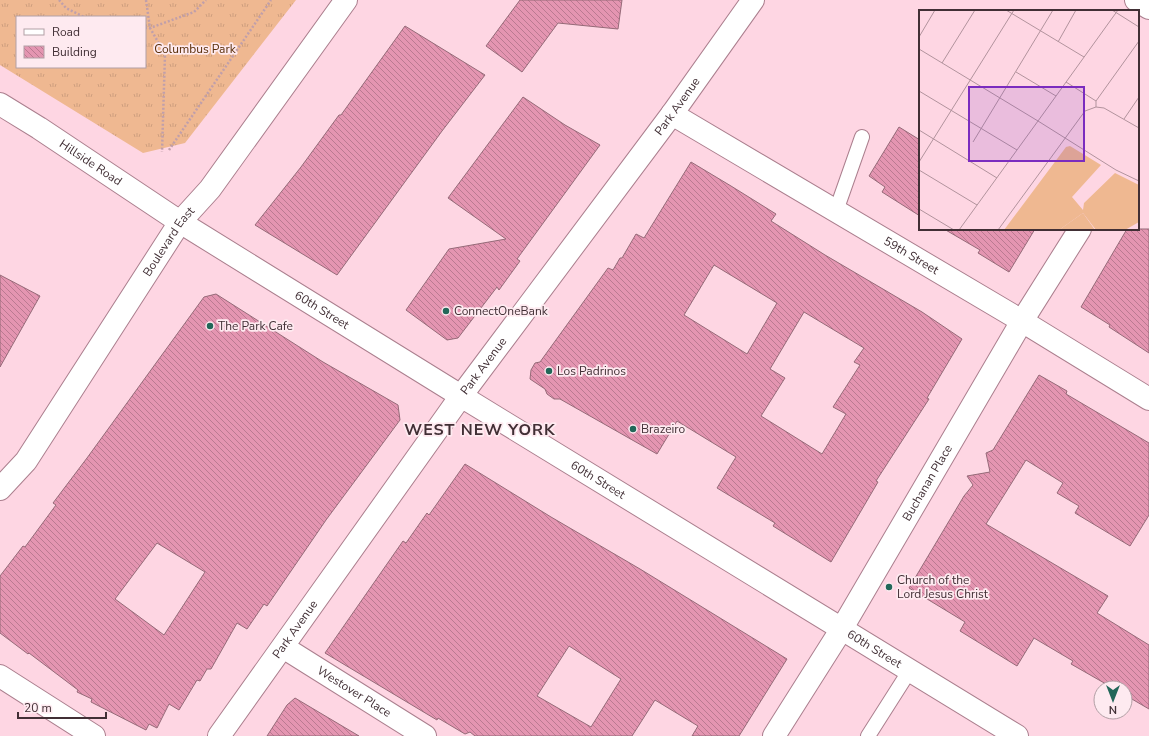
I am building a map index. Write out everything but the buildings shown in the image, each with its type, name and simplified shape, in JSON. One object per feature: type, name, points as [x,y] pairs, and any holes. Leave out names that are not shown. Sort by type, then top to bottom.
[{"type":"street","name":"Boulevard East","points":[[0,489],[26,461],[180,222],[210,189],[346,0]]},
{"type":"street","name":"Park Avenue","points":[[219,736],[461,396],[672,114],[753,0]]},
{"type":"street","points":[[1136,0],[1149,8]]},
{"type":"street","name":"Hillside Road","points":[[0,104],[46,132],[180,222]]},
{"type":"street","name":"59th Street","points":[[672,114],[1022,321],[1149,399]]},
{"type":"street","name":"60th Street","points":[[180,222],[841,630],[910,670],[1017,736]]},
{"type":"street","name":"Buchanan Place","points":[[774,736],[841,630],[1022,321],[1079,230]]},
{"type":"street","name":"Westover Place","points":[[283,647],[425,736]]},
{"type":"street","points":[[0,676],[94,736]]},
{"type":"lane","points":[[836,211],[862,137]]},
{"type":"lane","points":[[868,736],[910,670]]},
{"type":"path","points":[[59,0],[66,8],[82,16]]},
{"type":"path","points":[[146,0],[150,28],[165,54],[162,152]]},
{"type":"path","points":[[146,28],[150,28],[194,12],[206,0]]},
{"type":"path","points":[[169,150],[271,0]]},
{"type":"green space","name":"Columbus Park","points":[[0,0],[296,0],[185,143],[143,153],[0,65]]},
{"type":"place","name":"ConnectOneBank","points":[[446,311]]},
{"type":"place","name":"The Park Cafe","points":[[210,326]]},
{"type":"place","name":"Los Padrinos","points":[[549,371]]},
{"type":"place","name":"Brazeiro","points":[[633,429]]},
{"type":"place","name":"Church of the Lord Jesus Christ","points":[[889,587]]},
{"type":"district","name":"WEST NEW YORK","points":[[480,429]]}]
